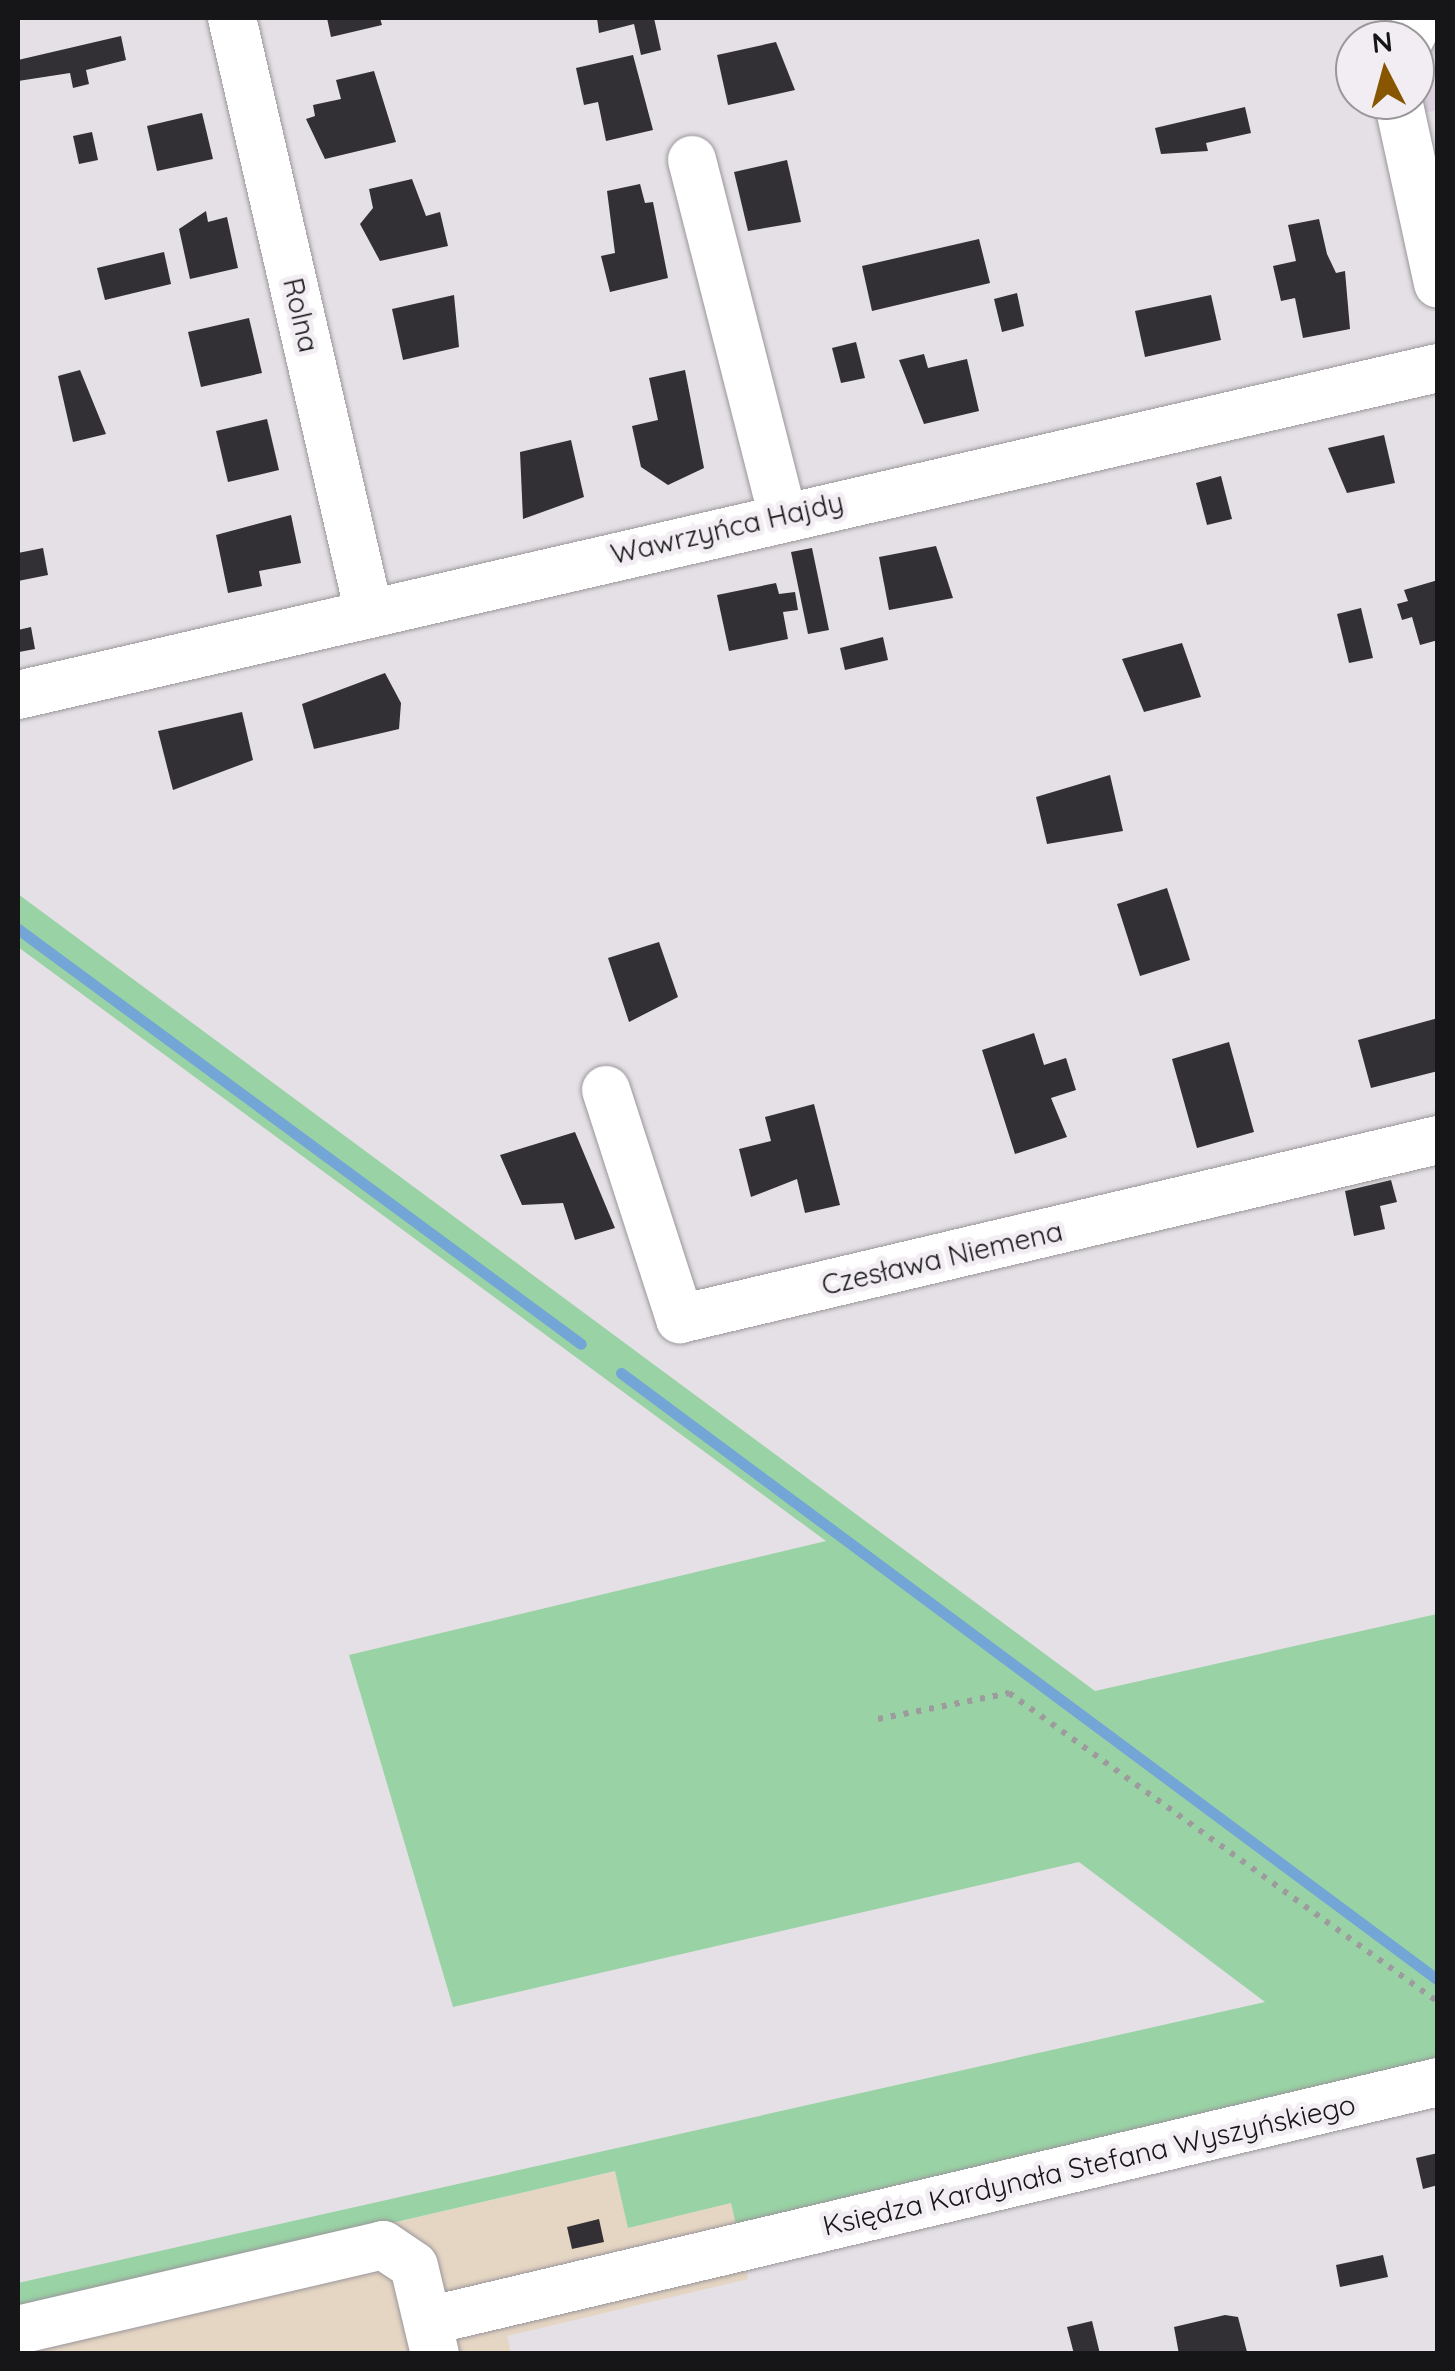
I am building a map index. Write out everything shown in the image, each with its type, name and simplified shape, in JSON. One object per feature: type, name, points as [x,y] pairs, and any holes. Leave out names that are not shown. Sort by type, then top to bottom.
[{"type":"street","name":"Rolna","points":[[232,18],[369,613]]},
{"type":"street","points":[[1402,120],[1438,284]]},
{"type":"street","points":[[692,160],[782,514]]},
{"type":"street","name":"Wawrzyńca Hajdy","points":[[18,695],[782,514],[1438,368]]},
{"type":"street","name":"Czesława Niemena","points":[[606,1090],[680,1319],[1438,1140]]},
{"type":"street","name":"Księdza Kardynała Stefana Wyszyńskiego","points":[[431,2337],[741,2248],[1438,2082]]},
{"type":"street","points":[[18,2330],[383,2245],[409,2258],[431,2337]]},
{"type":"path","points":[[878,1719],[1009,1693],[1438,2002]]},
{"type":"shaded area","points":[[1437,24],[1435,110],[1435,28]]},
{"type":"shaded area","points":[[616,2171],[628,2228],[731,2203],[748,2279],[507,2336],[511,2354],[18,2353],[18,2310]]},
{"type":"green space","points":[[18,894],[1095,1691],[1437,1614],[1437,2060],[736,2225],[731,2203],[628,2228],[615,2171],[18,2310],[18,2283],[1265,2002],[1079,1862],[453,2007],[349,1655],[826,1541],[18,947]]},
{"type":"building","points":[[327,18],[380,18],[382,25],[331,37]]},
{"type":"building","points":[[597,18],[654,18],[661,50],[641,55],[634,24],[599,33]]},
{"type":"building","points":[[121,36],[126,60],[86,70],[89,84],[73,88],[70,73],[18,81],[18,60]]},
{"type":"building","points":[[776,42],[795,90],[728,105],[717,55]]},
{"type":"building","points":[[633,55],[653,130],[606,141],[598,102],[584,105],[576,68]]},
{"type":"building","points":[[374,71],[396,142],[325,159],[306,119],[315,116],[313,105],[341,99],[336,80]]},
{"type":"building","points":[[1245,107],[1251,133],[1206,143],[1208,151],[1161,154],[1155,128]]},
{"type":"building","points":[[202,113],[213,159],[157,171],[147,126]]},
{"type":"building","points":[[92,132],[98,160],[79,164],[73,136]]},
{"type":"building","points":[[787,160],[801,222],[748,231],[734,172]]},
{"type":"building","points":[[412,179],[426,216],[440,212],[448,246],[380,261],[360,224],[373,208],[369,189]]},
{"type":"building","points":[[640,184],[645,203],[653,202],[668,278],[610,292],[601,256],[615,253],[607,191]]},
{"type":"building","points":[[206,211],[208,222],[227,217],[238,268],[190,279],[179,229]]},
{"type":"building","points":[[1319,219],[1336,273],[1345,271],[1350,329],[1303,338],[1295,298],[1281,301],[1273,266],[1296,261],[1288,225]]},
{"type":"building","points":[[979,239],[990,283],[872,311],[862,266]]},
{"type":"building","points":[[164,252],[171,284],[105,300],[97,268]]},
{"type":"building","points":[[1017,293],[1024,326],[1002,332],[994,299]]},
{"type":"building","points":[[454,295],[459,347],[403,360],[392,309]]},
{"type":"building","points":[[1211,295],[1221,340],[1145,357],[1135,311]]},
{"type":"building","points":[[249,318],[262,373],[201,387],[188,332]]},
{"type":"building","points":[[856,342],[865,378],[841,383],[832,348]]},
{"type":"building","points":[[924,354],[928,368],[967,359],[979,411],[924,424],[899,360]]},
{"type":"building","points":[[80,370],[106,434],[73,442],[58,376]]},
{"type":"building","points":[[685,370],[704,468],[668,485],[641,467],[632,426],[658,420],[649,378]]},
{"type":"building","points":[[267,419],[279,470],[228,482],[216,431]]},
{"type":"building","points":[[1384,435],[1395,483],[1347,493],[1328,448]]},
{"type":"building","points":[[571,440],[584,497],[523,519],[520,452]]},
{"type":"building","points":[[1221,476],[1232,519],[1207,525],[1196,483]]},
{"type":"building","points":[[291,515],[301,563],[259,571],[262,586],[228,593],[216,535]]},
{"type":"building","points":[[936,546],[953,598],[889,610],[879,557]]},
{"type":"building","points":[[43,548],[48,575],[18,581],[18,553]]},
{"type":"building","points":[[812,548],[829,630],[808,634],[791,552]]},
{"type":"building","points":[[1438,580],[1438,640],[1420,645],[1412,617],[1402,620],[1397,604],[1408,601],[1404,590]]},
{"type":"building","points":[[776,583],[779,594],[795,592],[798,610],[783,612],[788,639],[729,651],[717,595]]},
{"type":"building","points":[[1361,608],[1373,658],[1349,663],[1337,614]]},
{"type":"building","points":[[31,627],[35,649],[19,652],[18,630]]},
{"type":"building","points":[[883,637],[888,660],[845,670],[840,648]]},
{"type":"building","points":[[1182,643],[1201,697],[1144,712],[1122,659]]},
{"type":"building","points":[[385,673],[401,703],[399,729],[314,749],[302,704]]},
{"type":"building","points":[[242,712],[253,760],[173,790],[158,731]]},
{"type":"building","points":[[1110,775],[1123,831],[1047,844],[1036,797]]},
{"type":"building","points":[[1167,888],[1190,960],[1140,976],[1117,904]]},
{"type":"building","points":[[659,942],[678,997],[629,1022],[608,958]]},
{"type":"building","points":[[1438,1018],[1438,1071],[1371,1088],[1358,1040]]},
{"type":"building","points":[[1034,1033],[1044,1065],[1066,1058],[1076,1090],[1051,1098],[1067,1137],[1015,1154],[982,1050]]},
{"type":"building","points":[[1229,1042],[1254,1132],[1197,1148],[1172,1059]]},
{"type":"building","points":[[814,1104],[840,1205],[805,1213],[797,1179],[751,1197],[739,1149],[771,1141],[765,1117]]},
{"type":"building","points":[[575,1132],[615,1228],[575,1240],[563,1203],[522,1205],[500,1155]]},
{"type":"building","points":[[1391,1180],[1397,1202],[1380,1206],[1385,1229],[1354,1236],[1345,1191]]},
{"type":"building","points":[[1438,2153],[1438,2185],[1423,2189],[1416,2158]]},
{"type":"building","points":[[599,2219],[604,2242],[572,2249],[567,2227]]},
{"type":"building","points":[[1383,2255],[1388,2277],[1340,2287],[1336,2265]]},
{"type":"building","points":[[1225,2315],[1238,2317],[1247,2352],[1179,2354],[1174,2327]]},
{"type":"building","points":[[1092,2321],[1100,2354],[1074,2354],[1067,2327]]},
{"type":"waterway","points":[[18,929],[581,1344]]},
{"type":"waterway","points":[[621,1373],[1438,1980]]}]
